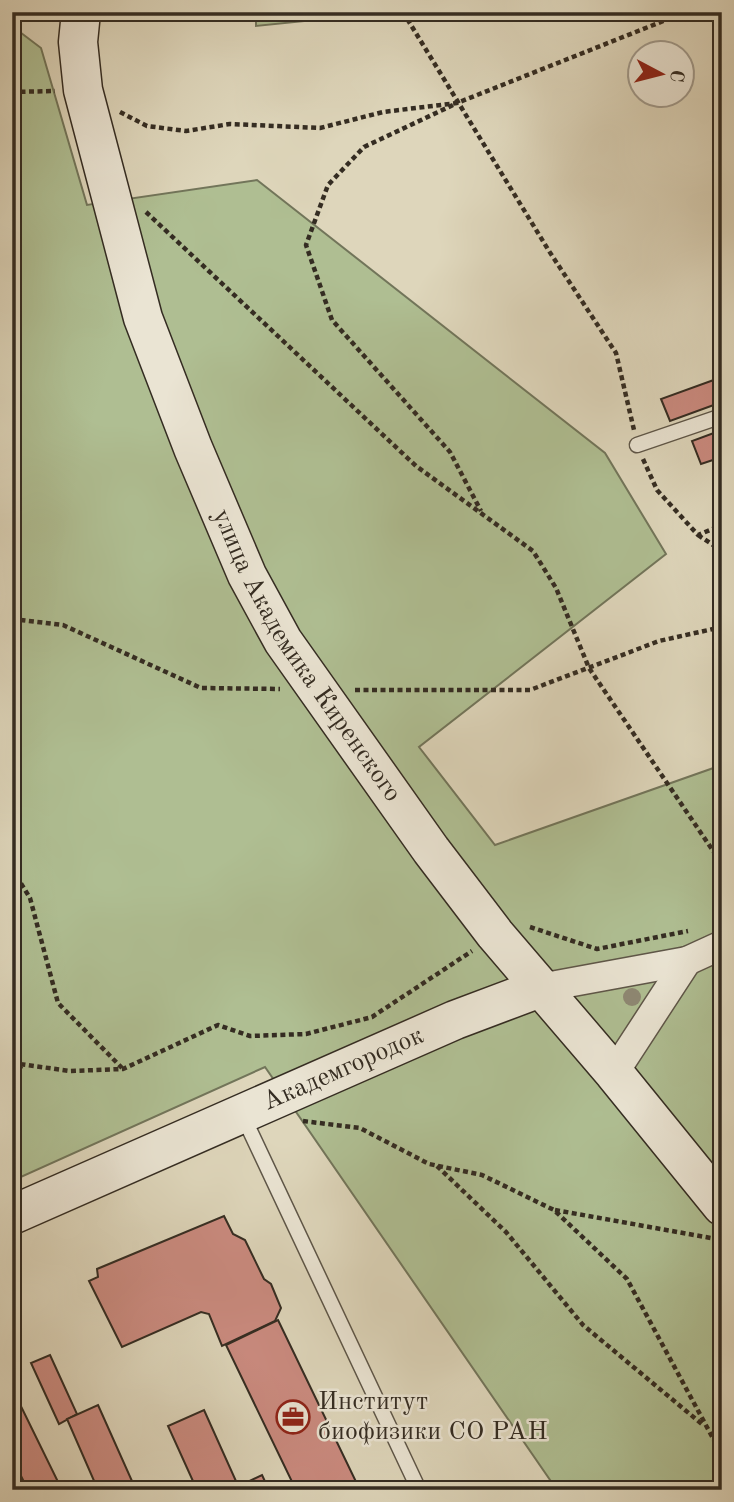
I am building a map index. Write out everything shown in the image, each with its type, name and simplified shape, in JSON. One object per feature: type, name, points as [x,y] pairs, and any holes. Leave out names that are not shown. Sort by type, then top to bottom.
[{"type":"main road","name":"улица Академика Киренского","points":[[81,12],[78,42],[83,90],[144,318],[193,448],[247,575],[283,641],[431,850],[540,988],[614,1073],[722,1206]]},
{"type":"main road","name":"Академгородок","points":[[12,1215],[455,1020],[540,988]]},
{"type":"street","name":"Академгородок","points":[[540,988],[687,961],[722,946]]},
{"type":"street","points":[[614,1073],[687,961]]},
{"type":"lane","points":[[637,445],[722,416]]},
{"type":"lane","points":[[242,1115],[419,1490]]},
{"type":"path","points":[[403,12],[457,103],[616,353],[637,445],[657,490],[698,535],[722,551]]},
{"type":"path","points":[[482,513],[450,452],[332,320],[306,245],[328,185],[364,147],[457,103],[686,12]]},
{"type":"path","points":[[12,92],[83,90],[104,105],[147,126],[186,131],[230,124],[320,128],[383,112],[457,103]]},
{"type":"path","points":[[143,209],[416,466],[533,551],[556,588],[589,668],[722,864]]},
{"type":"path","points":[[698,535],[722,525]]},
{"type":"path","points":[[12,619],[63,625],[201,688],[317,690],[530,690],[659,641],[722,627]]},
{"type":"path","points":[[12,869],[30,898],[58,1003],[123,1069]]},
{"type":"path","points":[[527,926],[597,949],[696,928]]},
{"type":"path","points":[[12,1063],[70,1071],[123,1069],[218,1025],[250,1036],[306,1034],[372,1017],[473,950]]},
{"type":"path","points":[[12,1072],[22,1066]]},
{"type":"path","points":[[299,1120],[360,1128],[436,1166],[482,1175],[554,1210],[722,1240]]},
{"type":"path","points":[[436,1166],[506,1232],[583,1325],[705,1427]]},
{"type":"path","points":[[554,1210],[627,1279],[722,1455]]},
{"type":"green space","points":[[256,12],[393,12],[256,26]]},
{"type":"green space","points":[[12,26],[41,48],[87,205],[257,180],[605,453],[666,554],[419,747],[495,845],[722,765],[722,1490],[557,1490],[265,1067],[12,1181]]},
{"type":"building","points":[[722,377],[722,402],[670,421],[661,399]]},
{"type":"building","points":[[722,430],[722,457],[701,464],[692,441]]},
{"type":"building","points":[[224,1216],[233,1234],[245,1240],[264,1279],[271,1284],[281,1308],[275,1321],[222,1346],[209,1314],[201,1312],[122,1347],[89,1281],[98,1277],[97,1269]]},
{"type":"building","name":"Институт биофизики СО РАН","points":[[278,1320],[360,1490],[296,1490],[226,1345]]},
{"type":"building","points":[[50,1355],[77,1414],[59,1424],[31,1363]]},
{"type":"building","points":[[12,1388],[62,1490],[28,1490],[12,1458]]},
{"type":"building","points":[[98,1405],[136,1490],[98,1490],[67,1419]]},
{"type":"building","points":[[204,1410],[240,1490],[197,1490],[168,1426]]},
{"type":"building","points":[[262,1475],[269,1490],[245,1490],[243,1484]]},
{"type":"place","name":"Институт биофизики СО РАН","points":[[293,1417]]}]
